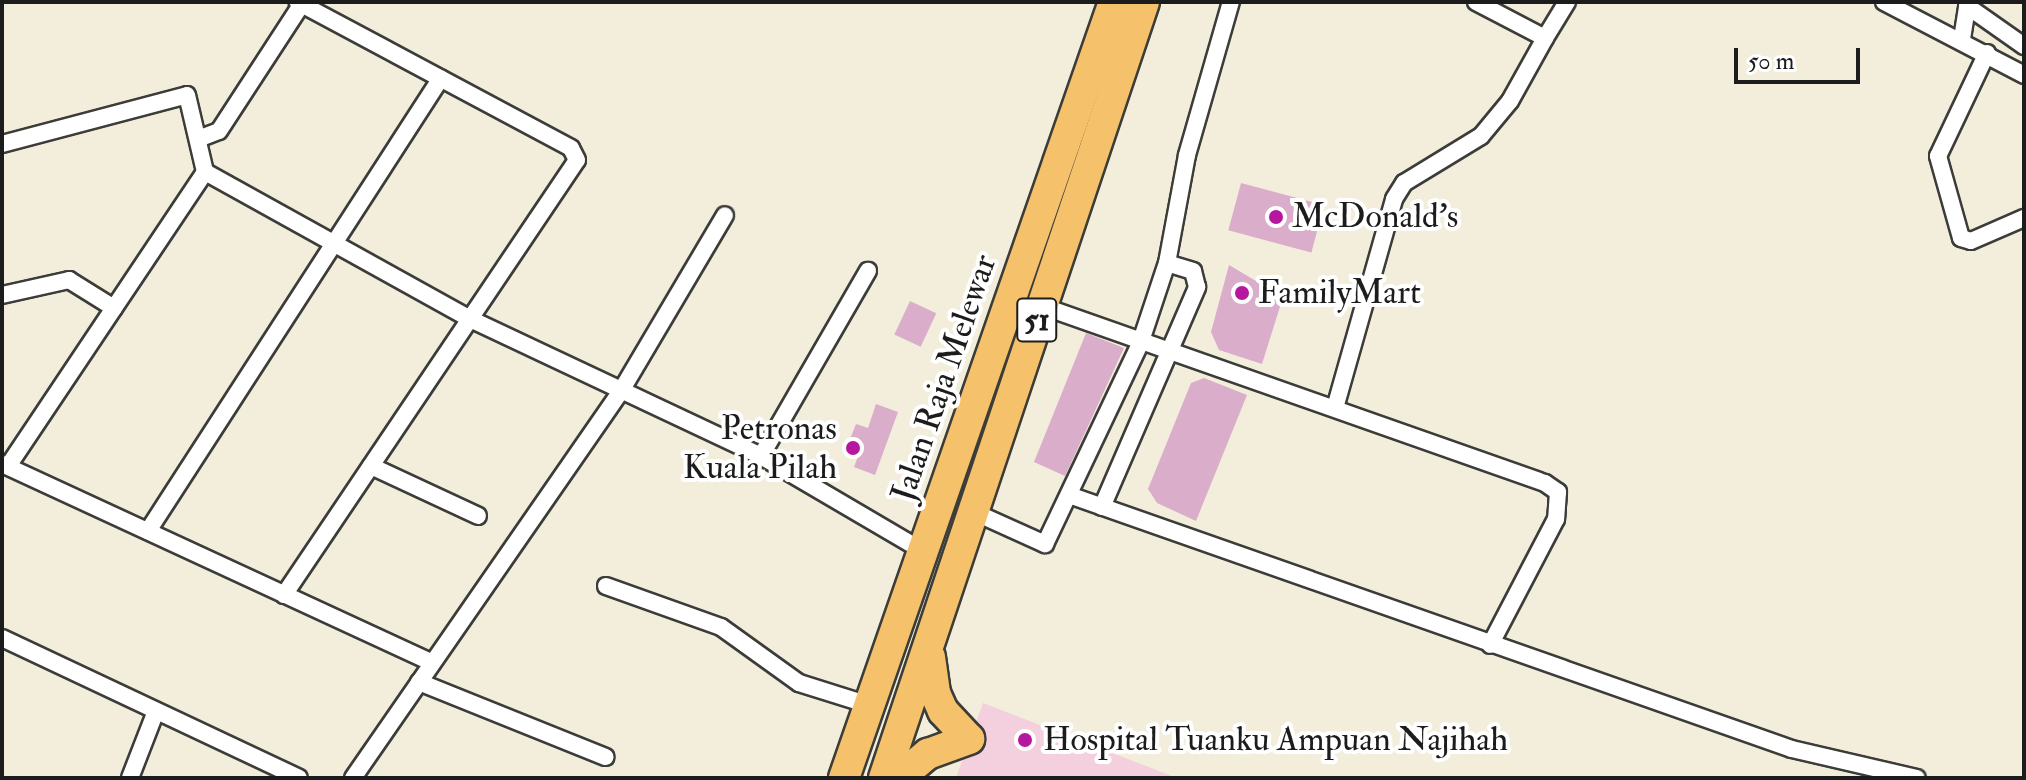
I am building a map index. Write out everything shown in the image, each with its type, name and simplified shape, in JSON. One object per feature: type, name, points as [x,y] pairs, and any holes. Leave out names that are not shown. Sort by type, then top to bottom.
[{"type":"highway","name":"Jalan Raja Melewar","points":[[844,778],[1114,2]]},
{"type":"highway","name":"Jalan Raja Melewar","points":[[884,778],[1144,2]]},
{"type":"highway","points":[[899,778],[928,754],[969,739],[943,711],[935,693],[933,639]]},
{"type":"street","points":[[974,512],[1045,544],[1140,344],[1167,263],[1181,181],[1231,2]]},
{"type":"street","points":[[1476,2],[1545,38]]},
{"type":"street","points":[[1335,408],[1394,199],[1404,183],[1481,136],[1510,101],[1567,2]]},
{"type":"street","points":[[1884,2],[1962,39],[2024,75]]},
{"type":"street","points":[[198,139],[219,131],[301,3],[571,148],[577,160],[284,595]]},
{"type":"street","points":[[1962,39],[1968,4],[2024,46]]},
{"type":"street","points":[[1987,53],[1938,156],[1961,238],[1971,241],[2024,218]]},
{"type":"street","points":[[148,531],[336,245],[441,78]]},
{"type":"street","points":[[2,144],[187,95],[205,172],[5,465],[432,663]]},
{"type":"street","points":[[205,172],[470,319],[761,456],[923,551]]},
{"type":"street","points":[[353,778],[621,391],[725,215]]},
{"type":"street","points":[[1102,507],[1171,354],[1198,278],[1193,271],[1167,263]]},
{"type":"street","points":[[761,456],[868,271]]},
{"type":"street","points":[[2,295],[69,280],[114,308]]},
{"type":"street","points":[[1042,306],[1140,344],[1335,408],[1545,483],[1558,492],[1556,519],[1490,645]]},
{"type":"street","points":[[371,466],[478,516]]},
{"type":"street","points":[[1069,495],[1792,749],[1917,778]]},
{"type":"street","points":[[606,586],[721,627],[799,683],[869,705]]},
{"type":"street","points":[[4,644],[299,778]]},
{"type":"street","points":[[419,682],[606,757]]},
{"type":"street","points":[[130,778],[156,711]]},
{"type":"shaded area","name":"Hospital Tuanku Ampuan Najihah","points":[[983,703],[1177,778],[956,778]]},
{"type":"building","name":"McDonald's","points":[[1241,183],[1324,205],[1311,253],[1228,230]]},
{"type":"building","points":[[1229,265],[1283,297],[1262,364],[1219,350],[1211,332]]},
{"type":"building","points":[[910,301],[936,313],[921,347],[894,335]]},
{"type":"building","points":[[1086,333],[1124,348],[1065,476],[1034,462]]},
{"type":"building","points":[[1204,378],[1247,395],[1196,521],[1157,503],[1148,489],[1191,383]]},
{"type":"building","points":[[876,404],[898,412],[875,475],[854,467],[860,451],[847,447],[856,424],[868,428]]},
{"type":"place","name":"McDonald's","points":[[1276,217]]},
{"type":"place","name":"FamilyMart","points":[[1242,293]]},
{"type":"place","name":"Petronas Kuala Pilah","points":[[853,448]]},
{"type":"place","name":"Hospital Tuanku Ampuan Najihah","points":[[1025,740]]}]
